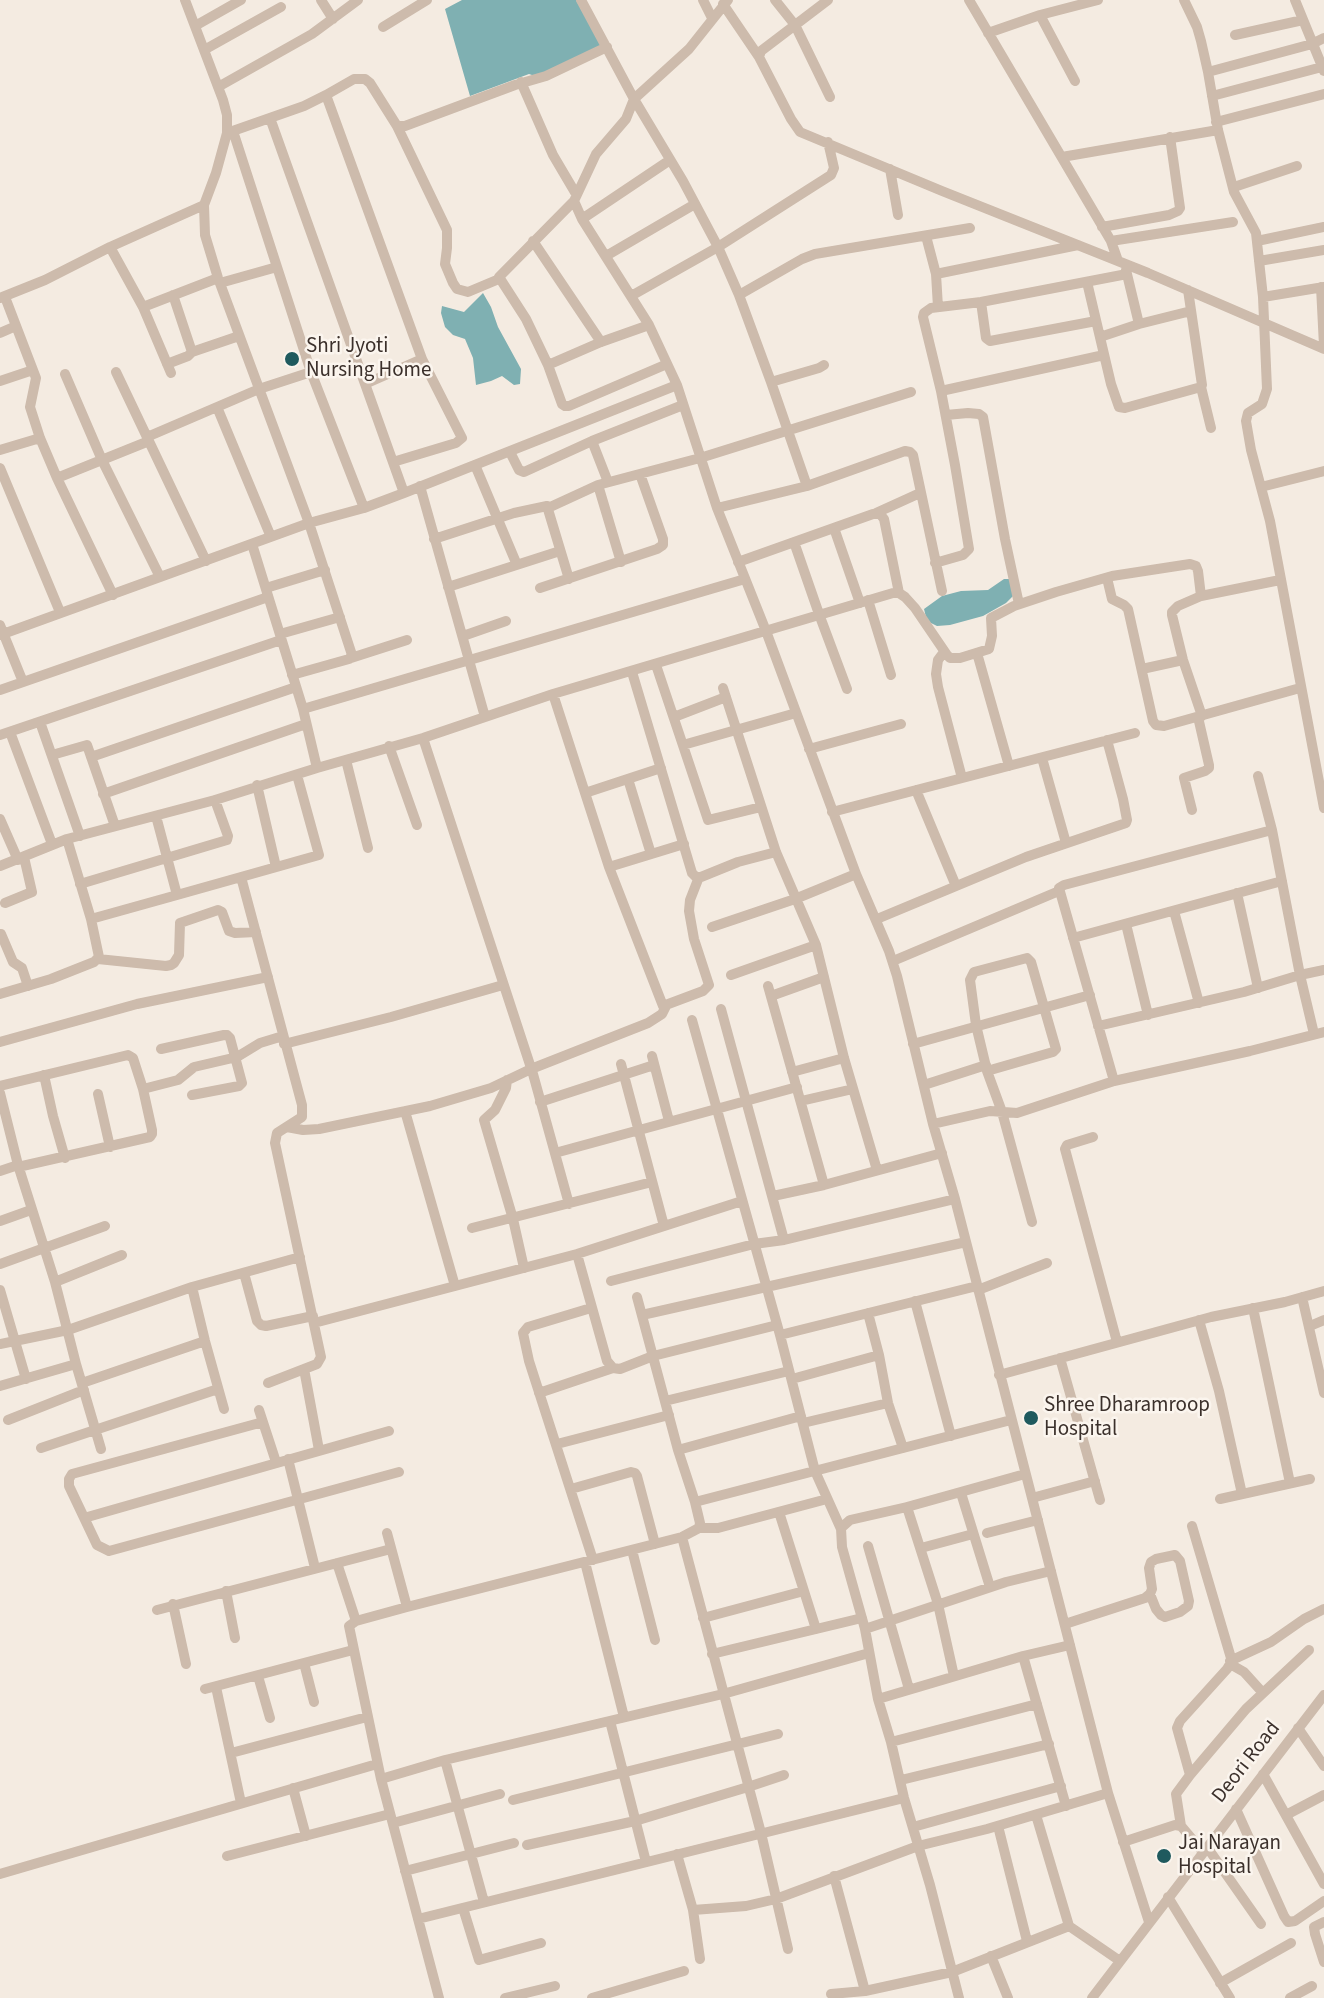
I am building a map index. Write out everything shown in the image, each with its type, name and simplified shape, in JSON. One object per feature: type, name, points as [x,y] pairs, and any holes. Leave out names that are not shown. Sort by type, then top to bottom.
[{"type":"street","points":[[185,0],[218,87],[230,132],[311,372],[364,508]]},
{"type":"street","points":[[195,26],[241,0]]},
{"type":"street","points":[[321,0],[333,19]]},
{"type":"street","points":[[218,87],[312,34],[358,0]]},
{"type":"street","points":[[383,27],[426,0]]},
{"type":"street","points":[[581,0],[718,247],[739,295],[807,486]]},
{"type":"street","points":[[703,0],[712,18]]},
{"type":"street","points":[[775,0],[795,25],[830,98]]},
{"type":"street","points":[[759,57],[761,51],[828,0]]},
{"type":"street","points":[[969,0],[1111,241],[1123,266],[1139,324]]},
{"type":"street","points":[[988,33],[1040,15],[1098,0]]},
{"type":"street","points":[[1184,0],[1197,27],[1208,72],[1217,126],[1234,187],[1254,227],[1257,241],[1263,297],[1267,389],[1262,404],[1248,413],[1246,421],[1251,450],[1270,521],[1300,688],[1319,757],[1324,808]]},
{"type":"street","points":[[1212,96],[1323,69],[1295,0]]},
{"type":"street","points":[[230,132],[304,106],[354,79],[366,79],[380,96],[397,126],[447,230],[445,264],[453,283],[457,289],[468,292],[499,279],[500,275],[575,197],[596,154],[626,119],[634,99],[689,49],[725,2],[759,57],[798,129],[1078,245],[1123,266],[1188,290],[1264,324],[1324,347],[1323,287],[1263,297]]},
{"type":"street","points":[[204,50],[281,8]]},
{"type":"street","points":[[1040,15],[1075,81]]},
{"type":"street","points":[[1235,35],[1303,20]]},
{"type":"street","points":[[1208,72],[1324,39]]},
{"type":"street","points":[[397,126],[405,126],[521,82],[550,75],[607,47]]},
{"type":"street","points":[[521,82],[575,197],[582,219],[649,325],[676,385],[717,508],[766,630],[832,812],[892,961],[1108,1793],[1149,1922]]},
{"type":"street","points":[[1062,157],[1217,126],[1324,94]]},
{"type":"street","points":[[326,95],[422,359],[462,438],[456,443],[393,462]]},
{"type":"street","points":[[270,118],[405,493]]},
{"type":"street","points":[[230,132],[204,205],[206,235],[219,281],[325,570],[352,655],[351,658]]},
{"type":"street","points":[[1102,227],[1169,215],[1178,211],[1170,137]]},
{"type":"street","points":[[631,296],[718,247],[831,175],[834,168],[828,142]]},
{"type":"street","points":[[582,219],[670,160]]},
{"type":"street","points":[[1234,187],[1297,166]]},
{"type":"street","points":[[890,169],[898,215]]},
{"type":"street","points":[[606,256],[695,204]]},
{"type":"street","points":[[113,595],[40,438],[30,407],[36,383],[33,370],[2,298],[204,205]]},
{"type":"street","points":[[1111,241],[1233,222]]},
{"type":"street","points":[[1257,241],[1324,227]]},
{"type":"street","points":[[739,295],[815,254],[970,228]]},
{"type":"street","points":[[926,236],[936,274],[938,307]]},
{"type":"street","points":[[533,241],[601,342]]},
{"type":"street","points":[[936,274],[1078,245]]},
{"type":"street","points":[[110,248],[143,307],[169,368],[192,352],[239,336]]},
{"type":"street","points":[[1259,261],[1324,249]]},
{"type":"street","points":[[935,563],[963,555],[969,549],[946,415],[923,318],[927,310],[1087,282],[1123,266]]},
{"type":"street","points":[[143,307],[219,281],[277,267]]},
{"type":"street","points":[[499,279],[526,319],[548,365],[562,404],[565,406],[667,364]]},
{"type":"street","points":[[1087,282],[1117,404],[1121,409],[1201,387]]},
{"type":"street","points":[[1188,290],[1201,387],[1210,428]]},
{"type":"street","points":[[173,295],[192,352]]},
{"type":"street","points":[[981,302],[986,338],[990,341],[1096,321]]},
{"type":"street","points":[[1100,337],[1191,311]]},
{"type":"street","points":[[548,365],[601,342],[649,325]]},
{"type":"street","points":[[0,333],[16,326]]},
{"type":"street","points":[[941,391],[1104,355]]},
{"type":"street","points":[[365,384],[422,359]]},
{"type":"street","points":[[771,382],[819,368],[824,364]]},
{"type":"street","points":[[0,381],[33,370]]},
{"type":"street","points":[[116,372],[206,561]]},
{"type":"street","points":[[57,478],[259,389],[311,372]]},
{"type":"street","points":[[65,374],[102,460],[160,577]]},
{"type":"street","points":[[22,682],[1,631],[113,595],[309,524],[364,508],[676,385]]},
{"type":"street","points":[[434,539],[543,506],[548,508],[603,483],[700,458],[911,392]]},
{"type":"street","points":[[510,452],[522,472],[683,405]]},
{"type":"street","points":[[217,407],[271,537]]},
{"type":"street","points":[[946,415],[968,413],[979,414],[983,417],[1019,604]]},
{"type":"street","points":[[0,450],[40,438]]},
{"type":"street","points":[[592,441],[621,562]]},
{"type":"street","points":[[717,508],[807,486],[905,451],[910,452],[913,455],[942,591]]},
{"type":"street","points":[[475,465],[517,565]]},
{"type":"street","points":[[1261,487],[1324,471]]},
{"type":"street","points":[[540,588],[621,562],[663,545],[664,542],[640,474]]},
{"type":"street","points":[[1,476],[60,612]]},
{"type":"street","points":[[420,486],[485,717]]},
{"type":"street","points":[[738,562],[876,513],[920,493]]},
{"type":"street","points":[[548,508],[569,579]]},
{"type":"street","points":[[876,513],[882,515],[884,519],[899,593],[915,608],[950,658],[960,658],[985,651],[991,645],[990,621],[993,615],[1019,604],[1107,578],[1190,564],[1196,566],[1198,571],[1201,596]]},
{"type":"street","points":[[834,528],[891,675]]},
{"type":"street","points":[[794,542],[847,689]]},
{"type":"street","points":[[252,544],[303,709],[317,768]]},
{"type":"street","points":[[448,587],[560,551]]},
{"type":"street","points":[[0,690],[325,570]]},
{"type":"street","points":[[1107,578],[1112,599],[1128,609],[1153,721],[1156,725],[1164,726],[1300,688]]},
{"type":"street","points":[[303,709],[745,579]]},
{"type":"street","points":[[1192,810],[1184,778],[1205,771],[1209,765],[1200,716],[1183,660],[1172,612],[1178,606],[1201,596],[1280,580]]},
{"type":"street","points":[[0,866],[67,839],[215,800],[389,746],[423,738],[553,694],[819,614],[899,593]]},
{"type":"street","points":[[52,844],[5,734],[340,617]]},
{"type":"street","points":[[463,636],[506,621]]},
{"type":"street","points":[[292,675],[407,640]]},
{"type":"street","points":[[944,652],[938,660],[936,674],[962,778]]},
{"type":"street","points":[[976,653],[1009,766]]},
{"type":"street","points":[[1142,669],[1183,660]]},
{"type":"street","points":[[656,664],[708,820],[761,807]]},
{"type":"street","points":[[632,672],[692,873],[699,877]]},
{"type":"street","points":[[91,757],[296,687]]},
{"type":"street","points":[[674,717],[724,692],[776,852],[816,945],[844,1058],[877,1170]]},
{"type":"street","points":[[553,694],[609,867],[661,1003],[666,1006]]},
{"type":"street","points":[[683,746],[796,713]]},
{"type":"street","points":[[40,722],[80,836]]},
{"type":"street","points":[[103,794],[306,724]]},
{"type":"street","points":[[809,749],[901,724]]},
{"type":"street","points":[[832,812],[1135,733]]},
{"type":"street","points":[[423,738],[531,1070],[569,1204]]},
{"type":"street","points":[[877,919],[1026,857],[1124,825],[1127,820],[1107,740]]},
{"type":"street","points":[[51,755],[86,744],[115,826]]},
{"type":"street","points":[[389,746],[417,825]]},
{"type":"street","points":[[1042,758],[1066,843]]},
{"type":"street","points":[[346,760],[368,848]]},
{"type":"street","points":[[585,793],[661,768]]},
{"type":"street","points":[[91,919],[320,855],[297,775]]},
{"type":"street","points":[[933,1124],[990,1111],[1017,1113],[1114,1081],[1319,1033],[1300,975],[1272,830],[1258,776]]},
{"type":"street","points":[[628,779],[651,854]]},
{"type":"street","points":[[258,786],[276,867]]},
{"type":"street","points":[[916,790],[956,886]]},
{"type":"street","points":[[80,884],[227,840],[228,836],[215,800]]},
{"type":"street","points":[[156,816],[177,895]]},
{"type":"street","points":[[0,819],[21,858],[32,892],[5,903]]},
{"type":"street","points":[[892,961],[1059,891],[1059,888],[1064,885],[1272,830]]},
{"type":"street","points":[[0,994],[94,962],[98,958],[99,950],[91,919],[67,839]]},
{"type":"street","points":[[609,867],[684,844]]},
{"type":"street","points":[[287,1127],[320,1130],[405,1111],[491,1088],[648,1023],[662,1014],[666,1006],[703,991],[709,985],[694,939],[689,911],[690,900],[699,877],[738,862],[776,852]]},
{"type":"street","points":[[712,927],[795,899],[856,874]]},
{"type":"street","points":[[241,877],[303,1112],[302,1117],[278,1133],[274,1143],[321,1357],[317,1364],[268,1383]]},
{"type":"street","points":[[1073,938],[1282,881]]},
{"type":"street","points":[[1059,891],[1114,1081]]},
{"type":"street","points":[[1238,893],[1258,988]]},
{"type":"street","points":[[98,958],[171,965],[179,955],[178,926],[180,923],[218,910],[222,912],[229,931],[256,932]]},
{"type":"street","points":[[1174,911],[1199,1003]]},
{"type":"street","points":[[1126,924],[1148,1015]]},
{"type":"street","points":[[1,934],[13,962],[22,968],[28,986]]},
{"type":"street","points":[[731,975],[816,945]]},
{"type":"street","points":[[924,1085],[987,1068],[1055,1050],[1031,962],[1024,958],[975,972],[970,980],[976,1025],[987,1068],[1002,1112],[1032,1222]]},
{"type":"street","points":[[1098,1026],[1199,1003],[1324,970]]},
{"type":"street","points":[[0,1042],[137,1004],[268,976]]},
{"type":"street","points":[[824,976],[769,991],[824,1185]]},
{"type":"street","points":[[143,1089],[178,1080],[194,1067],[237,1058],[260,1043],[391,1017],[503,986]]},
{"type":"street","points":[[913,1044],[1090,995]]},
{"type":"street","points":[[721,1010],[784,1240]]},
{"type":"street","points":[[692,1020],[779,1330],[815,1472],[841,1529],[842,1547],[863,1624],[878,1699],[959,1998]]},
{"type":"street","points":[[161,1049],[227,1035],[230,1038],[237,1058],[241,1085],[192,1095]]},
{"type":"street","points":[[0,1086],[128,1055],[133,1058],[143,1089],[152,1136],[65,1158],[0,1171]]},
{"type":"street","points":[[792,1071],[844,1058]]},
{"type":"street","points":[[540,1102],[624,1075],[653,1061],[669,1121]]},
{"type":"street","points":[[621,1064],[664,1226]]},
{"type":"street","points":[[44,1075],[65,1158]]},
{"type":"street","points":[[507,1080],[505,1091],[495,1110],[484,1120],[513,1219],[524,1268]]},
{"type":"street","points":[[555,1153],[797,1087]]},
{"type":"street","points":[[801,1101],[853,1089]]},
{"type":"street","points":[[0,1093],[3,1121],[45,1248],[101,1449]]},
{"type":"street","points":[[98,1094],[110,1147]]},
{"type":"street","points":[[405,1111],[455,1286]]},
{"type":"street","points":[[1093,1137],[1067,1146],[1065,1149],[1117,1342]]},
{"type":"street","points":[[773,1196],[824,1185],[942,1153]]},
{"type":"street","points":[[472,1228],[652,1182]]},
{"type":"street","points":[[611,1281],[754,1244],[784,1240],[955,1199]]},
{"type":"street","points":[[244,1273],[257,1321],[266,1326],[313,1319],[524,1268],[577,1254],[742,1201]]},
{"type":"street","points":[[0,1221],[31,1210]]},
{"type":"street","points":[[0,1264],[105,1226]]},
{"type":"street","points":[[642,1315],[966,1242]]},
{"type":"street","points":[[577,1254],[607,1361],[613,1368]]},
{"type":"street","points":[[55,1282],[122,1255]]},
{"type":"street","points":[[0,1344],[68,1330],[192,1287],[300,1257]]},
{"type":"street","points":[[539,1393],[613,1368],[620,1369],[653,1356],[868,1313],[977,1288],[1047,1263]]},
{"type":"street","points":[[192,1287],[224,1409]]},
{"type":"street","points":[[0,1290],[2,1305],[26,1379]]},
{"type":"street","points":[[999,1375],[1199,1320],[1324,1291]]},
{"type":"street","points":[[637,1297],[678,1450],[695,1502],[699,1528]]},
{"type":"street","points":[[1302,1297],[1321,1364],[1324,1394]]},
{"type":"street","points":[[915,1301],[951,1436]]},
{"type":"street","points":[[591,1308],[523,1330],[529,1361],[571,1489],[624,1717]]},
{"type":"street","points":[[1253,1308],[1290,1483]]},
{"type":"street","points":[[868,1313],[888,1403],[903,1448]]},
{"type":"street","points":[[1199,1320],[1219,1391],[1242,1494]]},
{"type":"street","points":[[1310,1326],[1324,1320]]},
{"type":"street","points":[[8,1420],[83,1386],[205,1341]]},
{"type":"street","points":[[665,1401],[879,1355]]},
{"type":"street","points":[[1060,1358],[1100,1500]]},
{"type":"street","points":[[0,1386],[76,1364]]},
{"type":"street","points":[[304,1369],[319,1450]]},
{"type":"street","points":[[41,1448],[218,1389]]},
{"type":"street","points":[[678,1450],[802,1419],[888,1403]]},
{"type":"street","points":[[259,1410],[276,1462]]},
{"type":"street","points":[[557,1444],[669,1415]]},
{"type":"street","points":[[695,1502],[1011,1420]]},
{"type":"street","points":[[263,1422],[72,1474],[69,1486],[98,1545],[109,1551],[399,1472]]},
{"type":"street","points":[[84,1518],[388,1431]]},
{"type":"street","points":[[288,1459],[315,1568]]},
{"type":"street","points":[[571,1489],[631,1472],[635,1473],[655,1544]]},
{"type":"street","points":[[841,1529],[850,1520],[908,1507],[1026,1474]]},
{"type":"street","points":[[1220,1499],[1310,1479]]},
{"type":"street","points":[[1032,1498],[1095,1481]]},
{"type":"street","points":[[961,1493],[990,1587]]},
{"type":"street","points":[[440,1998],[381,1779],[349,1626],[356,1621],[407,1607],[682,1537],[699,1528],[718,1528],[827,1499]]},
{"type":"street","points":[[908,1507],[938,1605],[954,1676]]},
{"type":"street","points":[[779,1512],[816,1629]]},
{"type":"street","points":[[987,1533],[1038,1520]]},
{"type":"street","points":[[1192,1526],[1230,1663],[1244,1672],[1263,1693]]},
{"type":"street","points":[[387,1533],[407,1607]]},
{"type":"street","points":[[921,1548],[973,1534]]},
{"type":"street","points":[[682,1537],[761,1833],[788,1949]]},
{"type":"street","points":[[868,1546],[909,1689]]},
{"type":"street","points":[[157,1610],[391,1549]]},
{"type":"street","points":[[632,1550],[655,1640]]},
{"type":"street","points":[[1065,1624],[1145,1598],[1152,1589],[1149,1568],[1151,1562],[1169,1555],[1178,1557],[1189,1601],[1186,1609],[1172,1616],[1161,1615],[1150,1594]]},
{"type":"street","points":[[337,1563],[356,1621]]},
{"type":"street","points":[[712,1654],[816,1629],[890,1621],[990,1587],[1051,1571]]},
{"type":"street","points":[[226,1591],[235,1638]]},
{"type":"street","points":[[703,1618],[804,1591]]},
{"type":"street","points":[[173,1605],[186,1664]]},
{"type":"street","points":[[1190,1775],[1177,1728],[1179,1721],[1230,1663],[1271,1642],[1304,1619],[1324,1609]]},
{"type":"street","points":[[878,1699],[1023,1656],[1070,1645]]},
{"type":"street","points":[[241,1803],[231,1753],[210,1688],[353,1650]]},
{"type":"street","points":[[1181,1826],[1176,1794],[1246,1709],[1309,1650]]},
{"type":"street","points":[[381,1779],[445,1760],[723,1694],[869,1653]]},
{"type":"street","points":[[1023,1656],[1066,1806]]},
{"type":"street","points":[[304,1663],[314,1702]]},
{"type":"street","points":[[258,1676],[270,1718]]},
{"type":"street","name":"Deori Road","points":[[1092,1998],[1324,1695]]},
{"type":"street","points":[[891,1742],[1037,1704]]},
{"type":"street","points":[[231,1753],[367,1717]]},
{"type":"street","points":[[610,1721],[646,1862]]},
{"type":"street","points":[[1298,1728],[1324,1766]]},
{"type":"street","points":[[513,1800],[778,1734]]},
{"type":"street","points":[[901,1780],[1048,1744]]},
{"type":"street","points":[[445,1760],[484,1902]]},
{"type":"street","points":[[0,1874],[378,1764]]},
{"type":"street","points":[[1263,1774],[1324,1884]]},
{"type":"street","points":[[527,1845],[635,1821],[784,1775]]},
{"type":"street","points":[[913,1827],[1060,1786]]},
{"type":"street","points":[[293,1788],[306,1836]]},
{"type":"street","points":[[693,1910],[746,1906],[776,1899],[918,1846],[998,1826],[1108,1793]]},
{"type":"street","points":[[226,1857],[306,1836],[458,1806],[500,1794]]},
{"type":"street","points":[[1286,1815],[1324,1795]]},
{"type":"street","points":[[418,1919],[904,1798]]},
{"type":"street","points":[[1236,1809],[1288,1922],[1295,1921],[1324,1900]]},
{"type":"street","points":[[1036,1815],[1069,1926],[1120,1961]]},
{"type":"street","points":[[1123,1842],[1175,1825],[1181,1826],[1205,1850],[1261,1924]]},
{"type":"street","points":[[998,1826],[1027,1941]]},
{"type":"street","points":[[405,1871],[514,1843]]},
{"type":"street","points":[[676,1854],[693,1910],[700,1959]]},
{"type":"street","points":[[834,1876],[865,1990]]},
{"type":"street","points":[[1168,1897],[1230,1998]]},
{"type":"street","points":[[463,1908],[479,1960],[541,1943]]},
{"type":"street","points":[[1324,1922],[1314,1928],[1324,1962]]},
{"type":"street","points":[[831,1994],[865,1990],[952,1972],[1069,1926]]},
{"type":"street","points":[[1220,1983],[1290,1943]]},
{"type":"street","points":[[991,1956],[1008,1998]]},
{"type":"street","points":[[592,1998],[626,1993],[684,1971]]},
{"type":"street","points":[[505,1998],[526,1996],[555,1986]]},
{"type":"street","points":[[1290,1998],[1312,1986]]},
{"type":"water","points":[[462,0],[576,0],[602,47],[538,77],[529,74],[470,96],[445,9]]},
{"type":"water","points":[[483,293],[521,369],[520,384],[514,385],[502,376],[476,385],[473,358],[465,339],[453,335],[445,327],[441,313],[442,306],[464,312]]},
{"type":"water","points":[[1004,579],[1010,579],[1014,595],[1006,603],[983,616],[950,625],[937,626],[927,621],[924,609],[942,596],[961,591],[988,590]]},
{"type":"place","name":"Shri Jyoti Nursing Home","points":[[292,359]]},
{"type":"place","name":"Shree Dharamroop Hospital","points":[[1031,1418]]},
{"type":"place","name":"Jai Narayan Hospital","points":[[1164,1856]]}]
